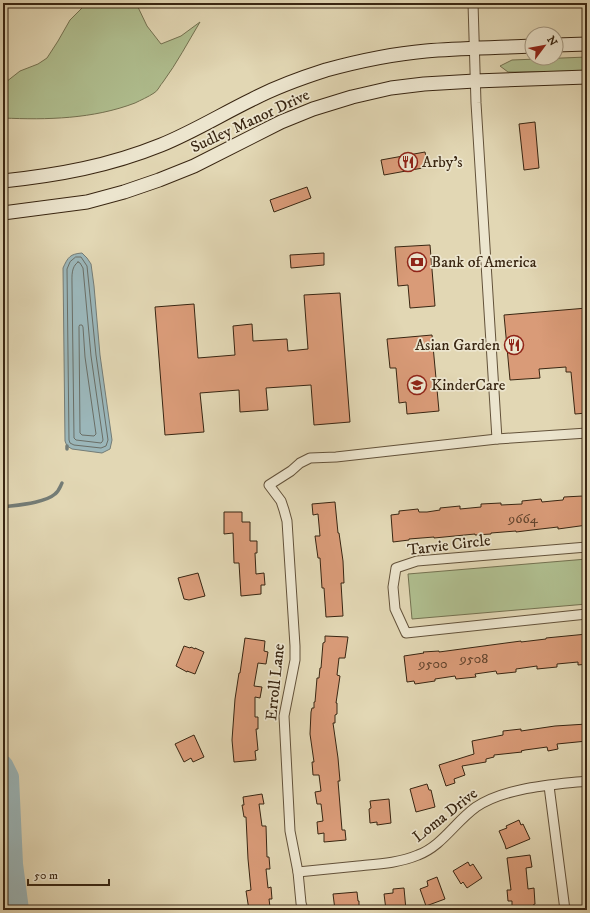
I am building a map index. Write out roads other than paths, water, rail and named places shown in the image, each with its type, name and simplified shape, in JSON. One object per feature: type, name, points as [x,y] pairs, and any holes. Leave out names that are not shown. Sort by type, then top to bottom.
[{"type":"main road","points":[[564,45],[587,44]]},
{"type":"main road","name":"Sudley Manor Drive","points":[[3,181],[72,172],[108,164],[135,155],[162,145],[194,130],[254,98],[289,83],[354,63],[391,55],[428,51],[524,46]]},
{"type":"main road","name":"Sudley Manor Drive","points":[[3,213],[87,202],[124,192],[194,166],[281,122],[313,109],[352,96],[391,88],[424,84],[587,77]]},
{"type":"street","points":[[473,3],[475,81],[497,439],[587,433]]},
{"type":"street","name":"Erroll Lane","points":[[303,910],[298,872],[290,831],[284,716],[295,660],[287,521],[281,501],[269,485],[291,471],[300,463],[310,458],[336,457],[497,439]]},
{"type":"street","name":"Tarvie Circle","points":[[587,547],[417,562],[396,568],[393,587],[395,609],[406,633],[587,614]]},
{"type":"street","name":"Loma Drive","points":[[298,872],[392,863],[418,855],[434,846],[462,819],[489,799],[509,793],[587,781]]},
{"type":"street","points":[[549,786],[565,910]]},
{"type":"water","points":[[82,253],[91,264],[100,355],[112,440],[110,449],[102,453],[72,449],[67,446],[65,441],[63,268],[66,261],[70,257],[75,254]]},
{"type":"waterway","points":[[3,507],[45,500],[56,493],[62,483]]},
{"type":"waterway","points":[[3,765],[9,777],[13,864],[19,910]]},
{"type":"place","name":"Arby's","points":[[408,162]]},
{"type":"place","name":"Bank of America","points":[[417,262]]},
{"type":"place","name":"Asian Garden","points":[[514,345]]},
{"type":"place","name":"KinderCare","points":[[417,385]]}]
